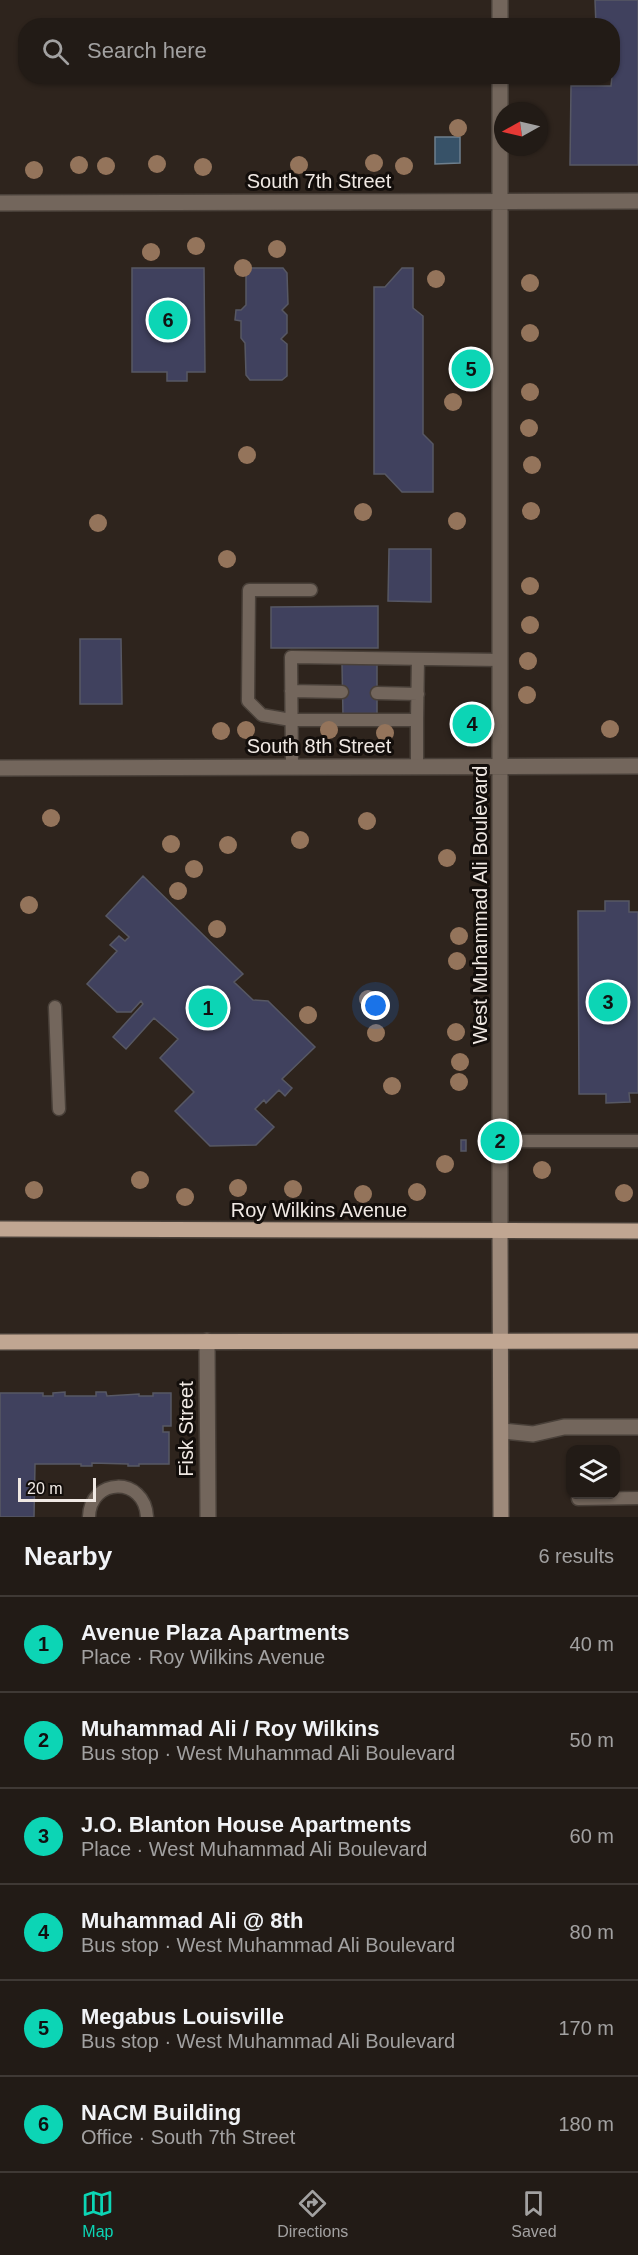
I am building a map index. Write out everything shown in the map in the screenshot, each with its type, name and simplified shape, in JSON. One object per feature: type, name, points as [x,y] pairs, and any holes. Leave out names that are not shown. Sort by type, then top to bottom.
[{"type":"main road","name":"Roy Wilkins Avenue","points":[[0,1229],[638,1231]]},
{"type":"main road","name":"West Muhammad Ali Boulevard","points":[[500,1230],[501,1517]]},
{"type":"main road","points":[[0,1342],[638,1341]]},
{"type":"street","points":[[500,0],[500,18]]},
{"type":"street","name":"West Muhammad Ali Boulevard","points":[[500,84],[500,1230]]},
{"type":"street","name":"South 7th Street","points":[[0,202],[638,201]]},
{"type":"street","name":"South 8th Street","points":[[0,768],[638,766]]},
{"type":"street","name":"Fisk Street","points":[[207,1341],[208,1517]]},
{"type":"street","points":[[502,1431],[533,1434],[564,1427],[638,1427]]},
{"type":"lane","points":[[311,590],[249,590],[248,701],[262,715],[291,720],[417,720]]},
{"type":"lane","points":[[292,767],[291,657],[501,660]]},
{"type":"lane","points":[[417,767],[418,659]]},
{"type":"lane","points":[[291,691],[342,692]]},
{"type":"lane","points":[[377,693],[418,694]]},
{"type":"lane","points":[[55,1007],[59,1109]]},
{"type":"lane","points":[[500,1141],[638,1141]]},
{"type":"lane","points":[[89,1517],[92,1501],[98,1494],[107,1488],[117,1486],[126,1487],[142,1499],[147,1508],[147,1517]]},
{"type":"lane","points":[[578,1500],[638,1497]]},
{"type":"water","points":[[435,137],[460,137],[460,163],[435,164]]},
{"type":"building","points":[[595,0],[638,0],[638,165],[570,165],[571,86],[620,84],[620,18],[596,18]]},
{"type":"building","points":[[132,268],[204,268],[205,372],[187,372],[187,381],[167,381],[167,372],[132,372]]},
{"type":"building","points":[[251,268],[283,268],[287,273],[288,304],[282,310],[287,315],[287,333],[281,339],[287,344],[287,376],[282,380],[250,380],[246,375],[245,343],[241,338],[241,321],[235,320],[236,310],[241,310],[246,305],[246,272]]},
{"type":"building","points":[[402,268],[413,268],[413,308],[423,316],[423,434],[433,444],[433,492],[402,492],[385,474],[374,474],[374,287],[385,287]]},
{"type":"building","points":[[389,549],[431,549],[431,602],[388,601]]},
{"type":"building","points":[[378,606],[378,648],[271,648],[271,607]]},
{"type":"building","points":[[80,639],[121,639],[122,704],[80,704]]},
{"type":"building","points":[[342,664],[377,664],[377,716],[343,716]]},
{"type":"building","points":[[143,876],[243,974],[234,982],[253,1000],[268,1001],[315,1047],[282,1079],[292,1088],[285,1096],[279,1090],[266,1103],[264,1100],[255,1109],[274,1127],[256,1145],[210,1146],[175,1111],[194,1092],[160,1058],[178,1039],[154,1018],[126,1049],[113,1037],[143,1004],[141,1001],[131,1012],[117,1012],[87,984],[117,951],[110,945],[119,936],[125,941],[129,937],[106,916]]},
{"type":"building","points":[[605,901],[629,901],[629,912],[638,912],[638,1093],[629,1093],[630,1102],[606,1103],[606,1094],[579,1094],[578,911],[605,911]]},
{"type":"building","points":[[461,1140],[466,1140],[466,1151],[461,1151]]},
{"type":"building","points":[[65,1392],[65,1396],[96,1396],[96,1392],[106,1392],[107,1396],[139,1394],[139,1396],[153,1396],[153,1393],[171,1393],[171,1426],[163,1426],[163,1432],[169,1432],[169,1464],[128,1466],[128,1464],[92,1463],[92,1466],[81,1466],[81,1464],[35,1464],[34,1517],[0,1517],[0,1393],[43,1393],[43,1396],[53,1396],[53,1393]]},
{"type":"place","name":"NACM Building","points":[[168,320]]},
{"type":"place","name":"Megabus Louisville","points":[[471,369]]},
{"type":"place","name":"Muhammad Ali @ 8th","points":[[472,724]]},
{"type":"place","name":"J.O. Blanton House Apartments","points":[[608,1002]]},
{"type":"place","name":"Avenue Plaza Apartments","points":[[208,1008]]},
{"type":"place","name":"Muhammad Ali / Roy Wilkins","points":[[500,1141]]}]
